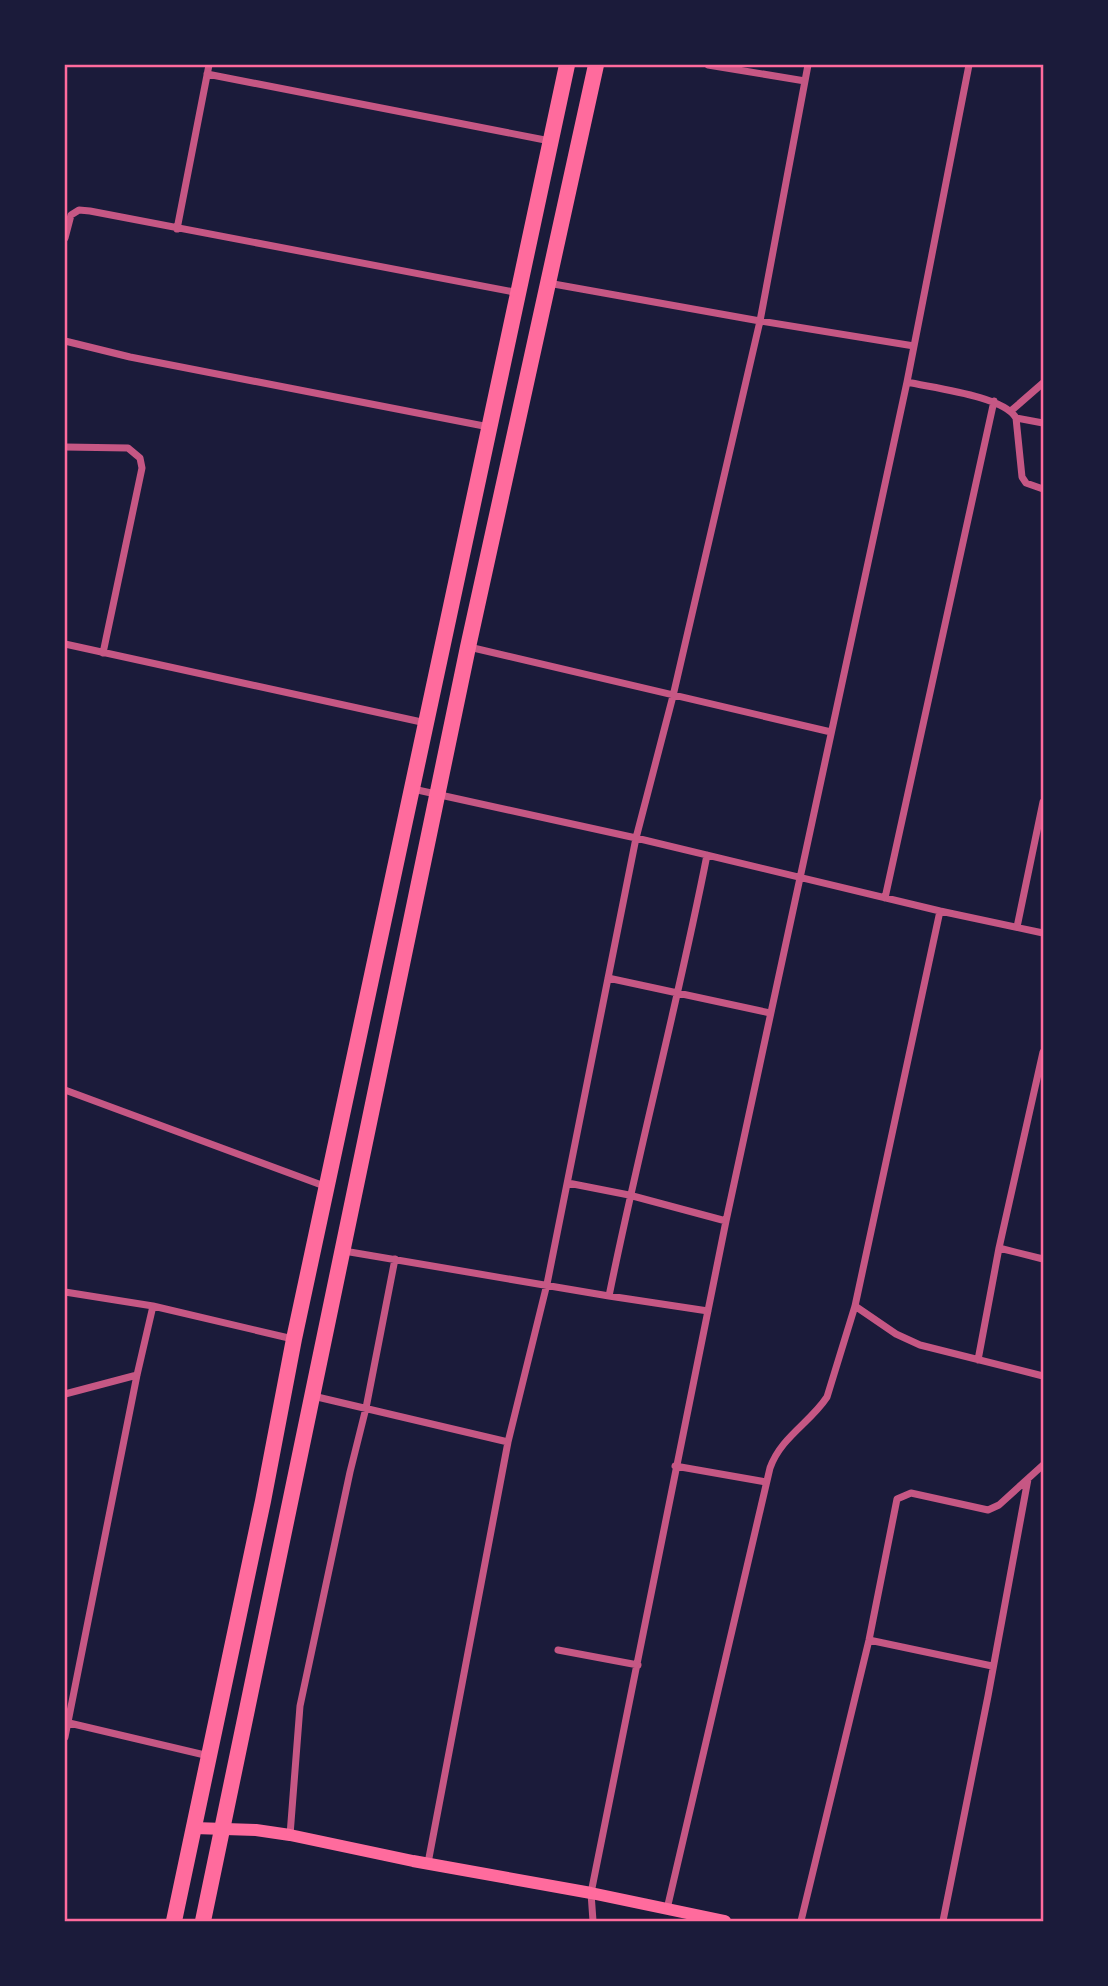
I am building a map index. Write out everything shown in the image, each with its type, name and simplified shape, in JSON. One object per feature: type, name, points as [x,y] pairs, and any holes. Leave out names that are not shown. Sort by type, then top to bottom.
[{"type":"highway","points":[[174,1921],[263,1501],[294,1339],[567,65]]},
{"type":"highway","points":[[203,1921],[468,647],[596,65]]},
{"type":"main road","points":[[194,1828],[257,1830],[290,1835],[591,1892],[702,1919],[725,1921]]},
{"type":"street","points":[[177,229],[209,65]]},
{"type":"street","points":[[708,65],[805,81]]},
{"type":"street","points":[[428,1863],[508,1442],[547,1284],[636,838],[673,696],[760,321],[808,65]]},
{"type":"street","points":[[593,1921],[591,1892],[638,1665],[675,1466],[907,382],[970,65]]},
{"type":"street","points":[[207,74],[552,141]]},
{"type":"street","points":[[65,238],[71,215],[79,210],[519,293]]},
{"type":"street","points":[[547,283],[914,346]]},
{"type":"street","points":[[65,341],[130,357],[489,427]]},
{"type":"street","points":[[907,382],[994,401],[1012,410],[1016,418],[1022,477],[1026,483],[1043,489]]},
{"type":"street","points":[[1012,410],[1043,383]]},
{"type":"street","points":[[885,898],[994,401]]},
{"type":"street","points":[[1016,418],[1043,423]]},
{"type":"street","points":[[65,447],[128,448],[140,458],[142,468],[103,653]]},
{"type":"street","points":[[65,644],[426,723]]},
{"type":"street","points":[[468,647],[831,732]]},
{"type":"street","points":[[413,789],[1043,933]]},
{"type":"street","points":[[1017,927],[1043,802]]},
{"type":"street","points":[[609,1296],[629,1195],[707,855]]},
{"type":"street","points":[[667,1909],[766,1482],[775,1454],[827,1397],[855,1306],[940,911]]},
{"type":"street","points":[[608,978],[770,1013]]},
{"type":"street","points":[[978,1360],[999,1248],[1043,1052]]},
{"type":"street","points":[[65,1090],[328,1187]]},
{"type":"street","points":[[568,1183],[629,1195],[726,1221]]},
{"type":"street","points":[[999,1248],[1043,1259]]},
{"type":"street","points":[[343,1251],[708,1311]]},
{"type":"street","points":[[290,1835],[300,1706],[366,1408],[395,1259]]},
{"type":"street","points":[[65,1292],[153,1306],[294,1339]]},
{"type":"street","points":[[65,1737],[136,1375],[153,1306]]},
{"type":"street","points":[[855,1306],[906,1340],[1043,1376]]},
{"type":"street","points":[[65,1394],[136,1375]]},
{"type":"street","points":[[313,1396],[508,1442]]},
{"type":"street","points":[[801,1921],[869,1640],[897,1499],[911,1493],[988,1510],[999,1505],[1043,1465]]},
{"type":"street","points":[[675,1466],[766,1482]]},
{"type":"street","points":[[943,1921],[1028,1478]]},
{"type":"street","points":[[869,1640],[992,1666]]},
{"type":"street","points":[[558,1650],[638,1665]]},
{"type":"street","points":[[66,1723],[209,1756]]}]
